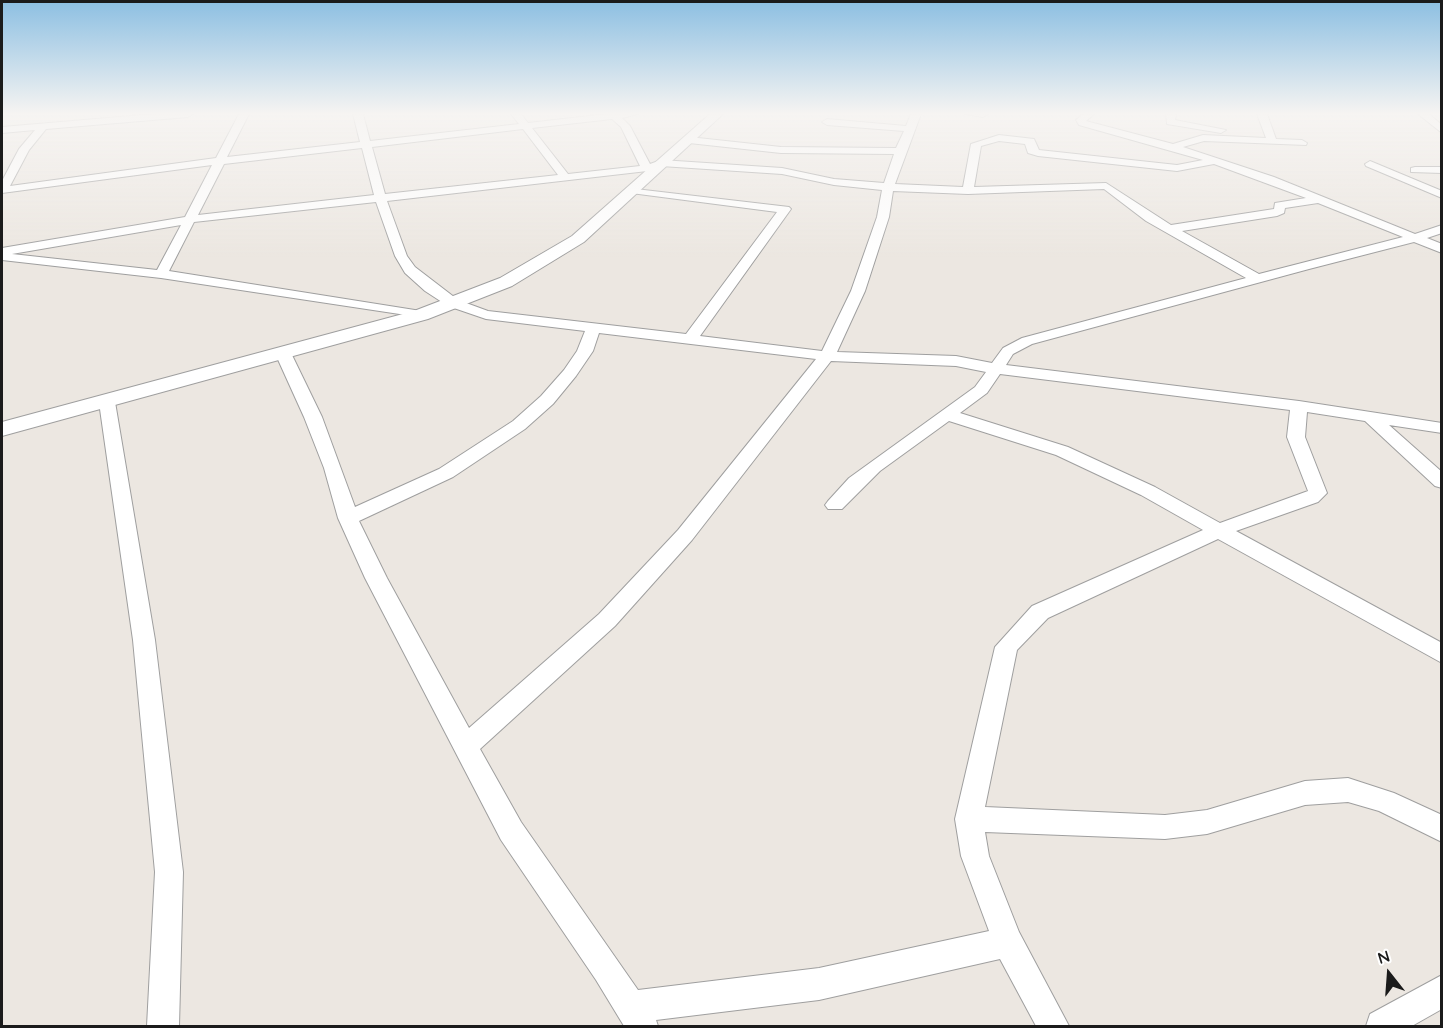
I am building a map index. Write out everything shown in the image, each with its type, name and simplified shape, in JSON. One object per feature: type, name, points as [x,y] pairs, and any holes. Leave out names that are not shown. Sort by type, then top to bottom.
[{"type":"street","points":[[2,190],[17,162]]},
{"type":"street","points":[[2,190],[212,162]]},
{"type":"street","points":[[161,274],[192,219],[219,162]]},
{"type":"street","points":[[371,162],[380,198],[401,256],[410,270],[430,288],[453,303],[486,315],[827,356],[956,361],[997,369],[1299,406],[1442,428]]},
{"type":"street","points":[[554,162],[566,177]]},
{"type":"street","points":[[652,162],[655,166]]},
{"type":"street","points":[[2,429],[421,315],[506,282],[544,261],[578,238],[660,162]]},
{"type":"street","points":[[466,746],[607,620],[685,535],[827,356],[862,280],[883,217],[888,187],[896,162]]},
{"type":"street","points":[[968,191],[973,162]]},
{"type":"street","points":[[1121,162],[1177,168],[1206,162]]},
{"type":"street","points":[[1221,162],[1442,249]]},
{"type":"street","points":[[1370,165],[1442,195]]},
{"type":"street","points":[[2,252],[192,219],[655,166],[782,171],[834,182],[968,191],[1106,186],[1170,230],[1256,278]]},
{"type":"street","points":[[1415,170],[1442,170]]},
{"type":"street","points":[[632,190],[785,209],[690,339]]},
{"type":"street","points":[[1170,230],[1277,212],[1280,206],[1319,199]]},
{"type":"street","points":[[835,505],[856,482],[874,467],[981,390],[1008,351],[1027,341],[1442,229]]},
{"type":"street","points":[[2,257],[161,274],[421,315]]},
{"type":"street","points":[[348,518],[446,472],[519,425],[547,400],[570,373],[585,351],[593,329]]},
{"type":"street","points":[[282,353],[313,417],[333,468],[348,518],[376,578],[511,831],[636,1017],[819,984],[1008,942]]},
{"type":"street","points":[[107,402],[144,640],[169,872],[163,1026]]},
{"type":"street","points":[[1053,1026],[1008,942],[975,856],[969,819],[1006,646],[1040,612],[1128,574],[1220,530],[1311,498],[1318,493],[1296,437],[1299,406]]},
{"type":"street","points":[[948,415],[1062,451],[1148,491],[1405,636],[1442,654]]},
{"type":"street","points":[[1371,418],[1442,482]]},
{"type":"street","points":[[969,819],[1165,827],[1207,822],[1305,793],[1348,790],[1385,801],[1442,830]]},
{"type":"street","points":[[1382,1026],[1442,991]]}]
